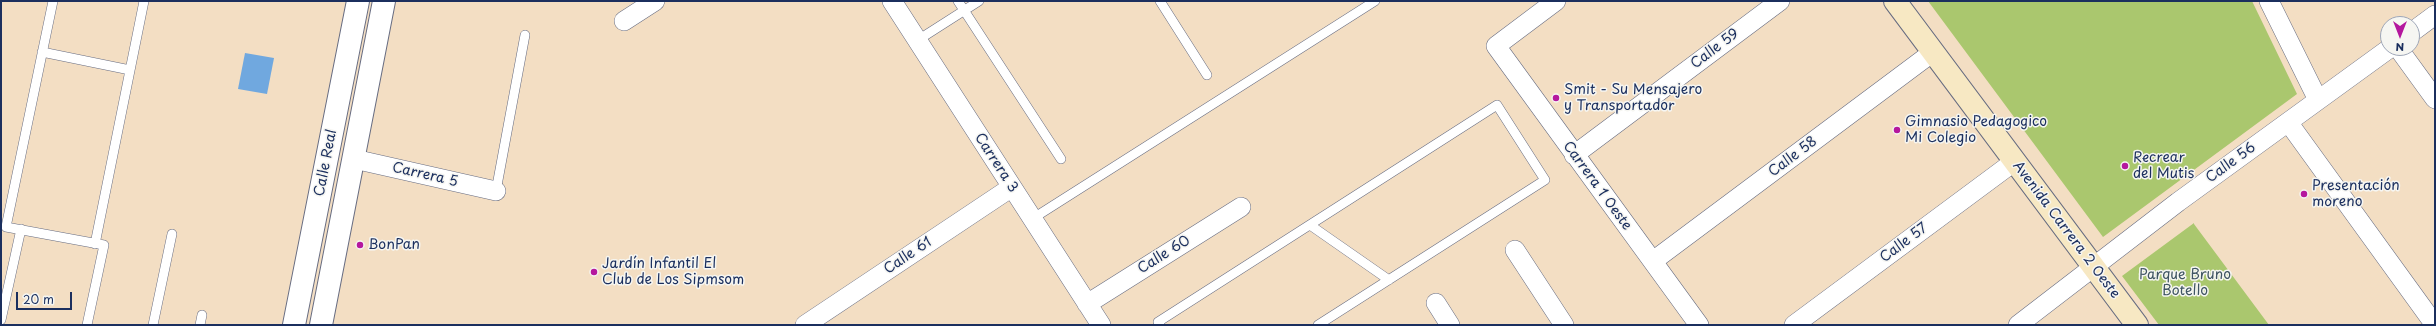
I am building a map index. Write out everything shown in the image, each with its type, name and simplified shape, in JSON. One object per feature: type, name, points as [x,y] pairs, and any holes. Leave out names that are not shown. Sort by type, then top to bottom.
[{"type":"main road","name":"Avenida Carrera 2 Oeste","points":[[1895,1],[2137,325]]},
{"type":"street","name":"Calle Real","points":[[294,325],[358,1]]},
{"type":"street","name":"Calle Real","points":[[321,325],[384,1]]},
{"type":"street","points":[[624,20],[656,1]]},
{"type":"street","name":"Carrera 3","points":[[892,1],[1101,325]]},
{"type":"street","name":"Carrera 1 Oeste","points":[[1556,1],[1496,46],[1699,325]]},
{"type":"street","name":"Calle 59","points":[[1574,155],[1780,1]]},
{"type":"street","points":[[2269,1],[2318,100]]},
{"type":"street","points":[[2420,26],[2435,15]]},
{"type":"street","name":"Calle 58","points":[[1653,262],[1933,52]]},
{"type":"street","name":"Calle 56","points":[[2018,325],[2178,202],[2380,55]]},
{"type":"street","points":[[2404,56],[2435,98]]},
{"type":"street","points":[[2288,122],[2435,325]]},
{"type":"street","name":"Carrera 5","points":[[354,159],[496,191]]},
{"type":"street","name":"Calle 57","points":[[1794,325],[2015,161]]},
{"type":"street","name":"Calle 61","points":[[806,325],[1012,187]]},
{"type":"street","name":"Calle 60","points":[[1087,304],[1241,207]]},
{"type":"street","points":[[1515,250],[1564,325]]},
{"type":"street","points":[[1436,303],[1450,325]]},
{"type":"lane","points":[[53,1],[6,227],[104,245],[87,325]]},
{"type":"lane","points":[[95,244],[144,1]]},
{"type":"lane","points":[[958,1],[1061,159]]},
{"type":"lane","points":[[918,40],[979,1]]},
{"type":"lane","points":[[1160,1],[1207,75]]},
{"type":"lane","points":[[1032,220],[1375,1]]},
{"type":"lane","points":[[496,191],[525,35]]},
{"type":"lane","points":[[42,52],[130,70]]},
{"type":"lane","points":[[1160,325],[1158,322],[1497,105],[1545,180],[1318,325]]},
{"type":"lane","points":[[1310,225],[1389,280]]},
{"type":"lane","points":[[1,320],[21,229]]},
{"type":"lane","points":[[153,325],[172,234]]},
{"type":"lane","points":[[200,325],[202,315]]},
{"type":"green space","name":"Recrear del Mutis","points":[[1928,1],[2252,1],[2297,94],[2103,237]]},
{"type":"green space","name":"Parque Bruno Botello","points":[[2194,223],[2269,325],[2159,325],[2122,276]]},
{"type":"water","points":[[245,53],[274,58],[267,94],[238,89]]},
{"type":"place","name":"Smit - Su Mensajero y Transportador","points":[[1556,98]]},
{"type":"place","name":"Gimnasio Pedagogico Mi Colegio","points":[[1897,130]]},
{"type":"place","name":"Recrear del Mutis","points":[[2125,166]]},
{"type":"place","name":"Presentación moreno","points":[[2304,194]]},
{"type":"place","name":"BonPan","points":[[360,245]]},
{"type":"place","name":"Jardín Infantil El Club de Los Sipmsom","points":[[594,272]]}]
